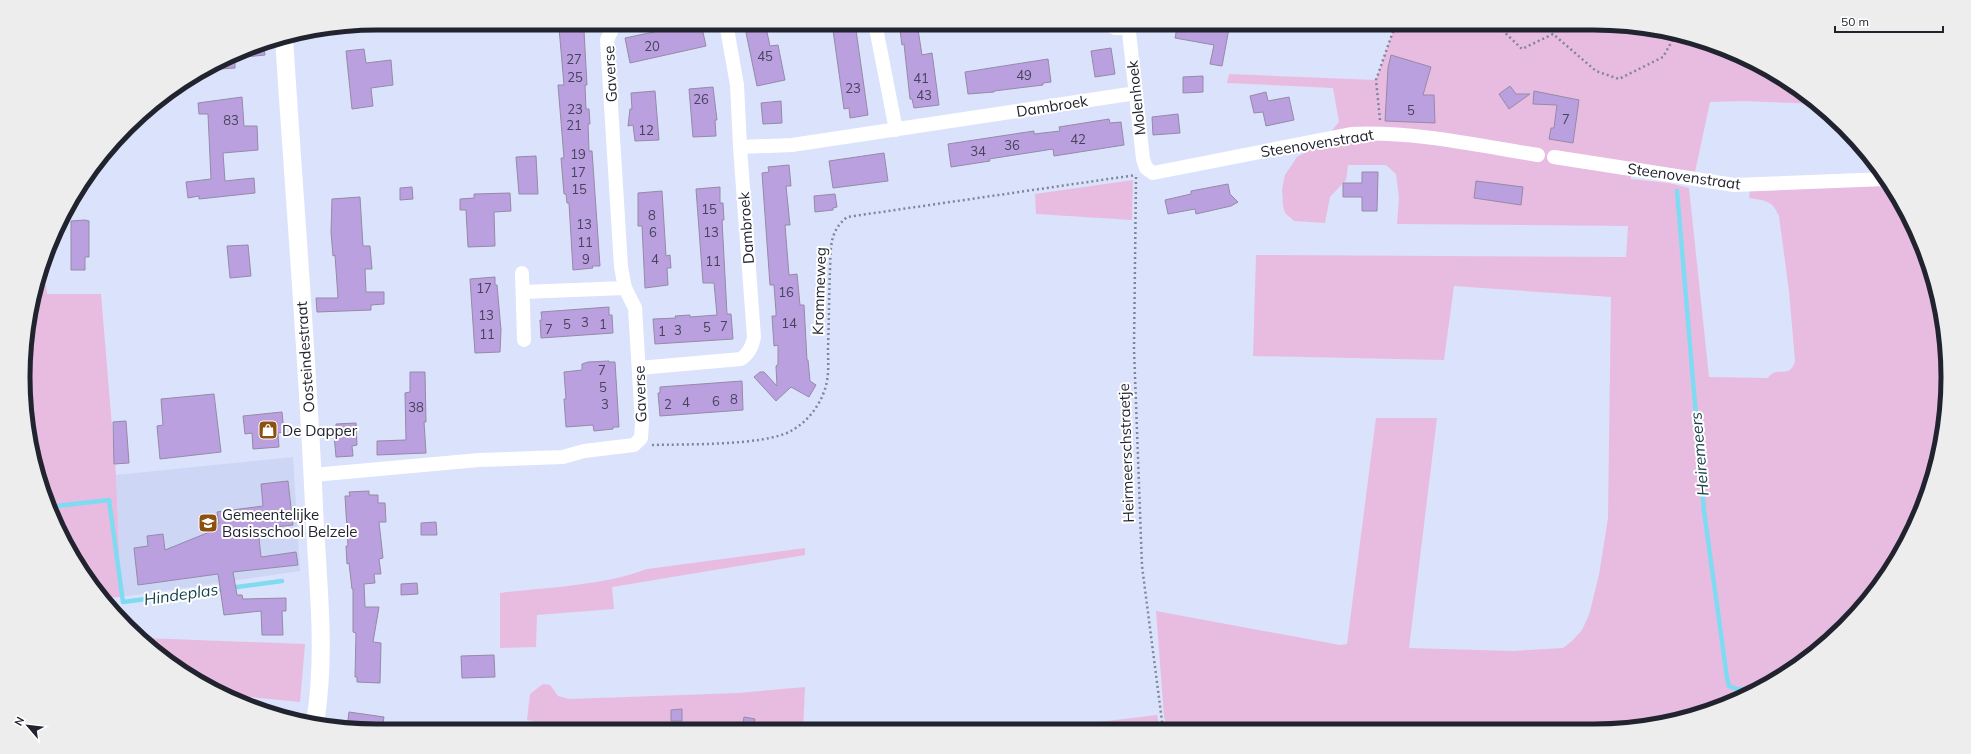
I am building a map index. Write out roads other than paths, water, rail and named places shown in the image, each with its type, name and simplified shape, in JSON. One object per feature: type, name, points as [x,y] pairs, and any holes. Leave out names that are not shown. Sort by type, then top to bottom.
[{"type":"street","name":"Gaverse","points":[[313,475],[479,460],[563,457],[584,451],[634,445],[641,438],[642,423],[636,308],[625,288],[621,267],[607,40],[612,30]]},
{"type":"street","points":[[727,30],[737,85],[740,147]]},
{"type":"street","points":[[876,30],[896,130]]},
{"type":"street","name":"Molenhoek","points":[[1129,30],[1143,159],[1141,172]]},
{"type":"street","name":"Oosteindestraat","points":[[284,43],[313,475],[322,642],[316,718]]},
{"type":"street","name":"Dambroek","points":[[639,368],[741,359],[748,354],[752,346],[754,337],[740,147],[792,145],[1136,93]]},
{"type":"street","name":"Steenovenstraat","points":[[1141,172],[1153,173],[1351,134],[1381,133],[1426,138],[1538,155]]},
{"type":"street","name":"Steenovenstraat","points":[[1554,157],[1734,185],[1879,179]]},
{"type":"street","points":[[522,273],[524,340]]},
{"type":"street","points":[[523,292],[625,288]]},
{"type":"waterway","name":"Heiremeers","points":[[1677,191],[1704,511],[1727,678],[1729,686],[1736,689],[1745,689]]},
{"type":"waterway","name":"Hindeplas","points":[[55,506],[109,500],[123,602],[282,581]]},
{"type":"place","name":"De Dapper","points":[[268,430]]},
{"type":"place","name":"Gemeentelijke Basisschool Belzele","points":[[208,523]]}]
